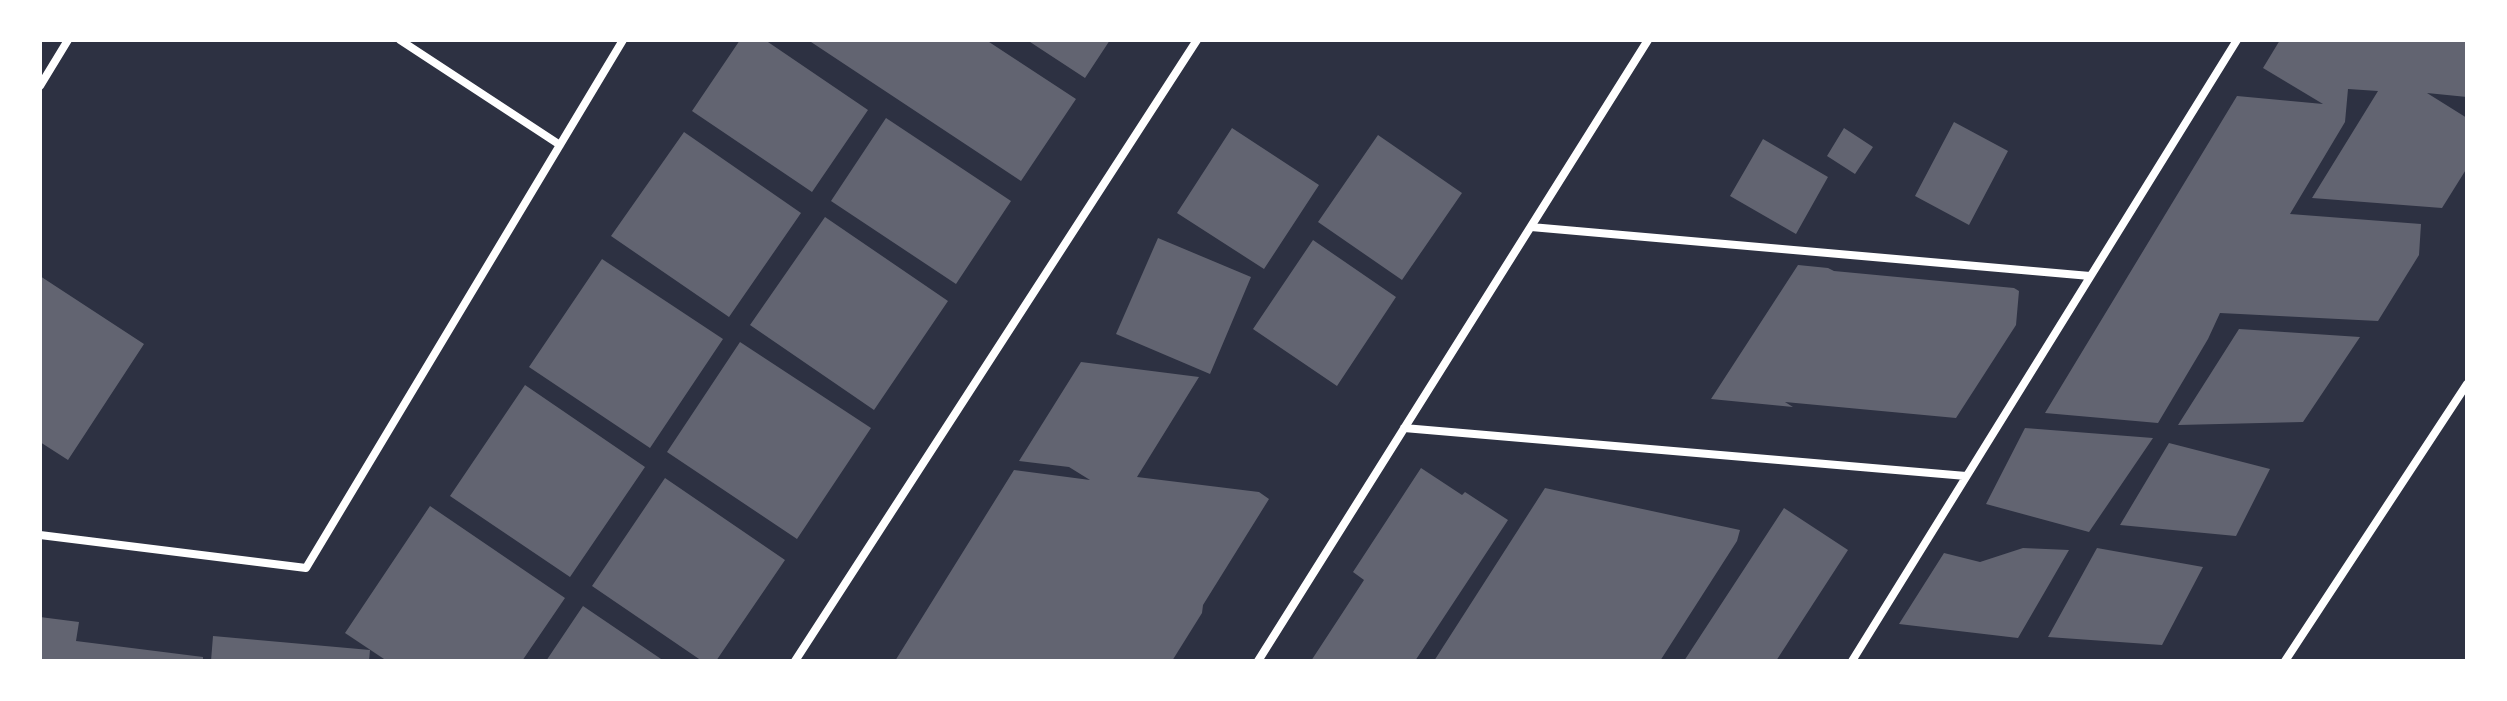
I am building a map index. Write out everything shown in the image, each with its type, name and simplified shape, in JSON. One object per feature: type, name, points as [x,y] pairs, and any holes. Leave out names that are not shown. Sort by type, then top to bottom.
[{"type":"street","points":[[40,86],[68,40]]},
{"type":"street","points":[[400,40],[560,145]]},
{"type":"street","points":[[40,535],[306,568],[623,40]]},
{"type":"street","points":[[795,661],[1197,40]]},
{"type":"street","points":[[1258,661],[1648,40]]},
{"type":"street","points":[[1852,661],[2237,40]]},
{"type":"street","points":[[1531,227],[2090,276]]},
{"type":"street","points":[[2285,661],[2467,384]]},
{"type":"street","points":[[1404,428],[1966,476]]},
{"type":"building","points":[[740,40],[765,40],[868,110],[812,192],[692,111]]},
{"type":"building","points":[[808,40],[986,40],[1076,99],[1021,181]]},
{"type":"building","points":[[1027,40],[1110,40],[1085,78]]},
{"type":"building","points":[[2280,40],[2467,40],[2467,97],[2427,93],[2467,118],[2467,168],[2442,208],[2312,198],[2378,91],[2348,89],[2345,122],[2290,214],[2421,224],[2419,255],[2378,321],[2220,313],[2158,423],[2045,413],[2237,96],[2323,104],[2263,68]]},
{"type":"building","points":[[886,118],[1011,201],[956,284],[831,201]]},
{"type":"building","points":[[1954,122],[2008,151],[1969,225],[1915,196]]},
{"type":"building","points":[[1232,128],[1319,185],[1264,269],[1177,213]]},
{"type":"building","points":[[1844,128],[1873,147],[1855,174],[1827,156]]},
{"type":"building","points":[[684,132],[801,213],[729,317],[611,236]]},
{"type":"building","points":[[1378,135],[1462,193],[1402,280],[1318,222]]},
{"type":"building","points":[[1763,139],[1828,177],[1796,234],[1730,196]]},
{"type":"building","points":[[825,217],[948,301],[874,410],[750,325]]},
{"type":"building","points":[[1158,238],[1251,277],[1210,374],[1116,334]]},
{"type":"building","points":[[1313,240],[1396,297],[1337,386],[1253,329]]},
{"type":"building","points":[[602,259],[723,339],[650,448],[529,367]]},
{"type":"building","points":[[1798,265],[2014,288],[2019,291],[2016,325],[1956,418],[1785,402],[1793,407],[1711,399]]},
{"type":"building","points":[[40,276],[144,344],[68,460],[40,442]]},
{"type":"building","points":[[2239,329],[2360,337],[2303,422],[2178,425]]},
{"type":"building","points":[[740,342],[871,428],[797,539],[667,452]]},
{"type":"building","points":[[1081,362],[1199,377],[1137,477],[1259,492],[1269,499],[1203,605],[1202,613],[1172,661],[895,661],[1014,470],[1090,480],[1069,467],[1019,461]]},
{"type":"building","points":[[525,385],[645,467],[570,577],[450,496]]},
{"type":"building","points":[[2025,428],[2153,438],[2089,532],[1986,504]]},
{"type":"building","points":[[2169,443],[2270,469],[2236,536],[2120,525]]},
{"type":"building","points":[[1421,468],[1508,520],[1415,661],[1311,661],[1364,580],[1353,572]]},
{"type":"building","points":[[665,478],[785,560],[716,661],[702,661],[592,586]]},
{"type":"building","points":[[1545,488],[1740,530],[1737,541],[1660,661],[1434,661]]},
{"type":"building","points":[[430,506],[565,598],[522,661],[387,661],[345,633]]},
{"type":"building","points":[[1784,508],[1848,550],[1776,661],[1684,661]]},
{"type":"building","points":[[2023,548],[2069,550],[2018,638],[1899,624],[1944,553],[1980,562]]},
{"type":"building","points":[[2097,548],[2203,567],[2162,645],[2048,637]]},
{"type":"building","points":[[583,606],[664,661],[546,661]]},
{"type":"building","points":[[40,617],[79,622],[76,641],[203,657],[203,661],[40,661]]},
{"type":"building","points":[[213,636],[370,650],[369,661],[211,661]]}]
